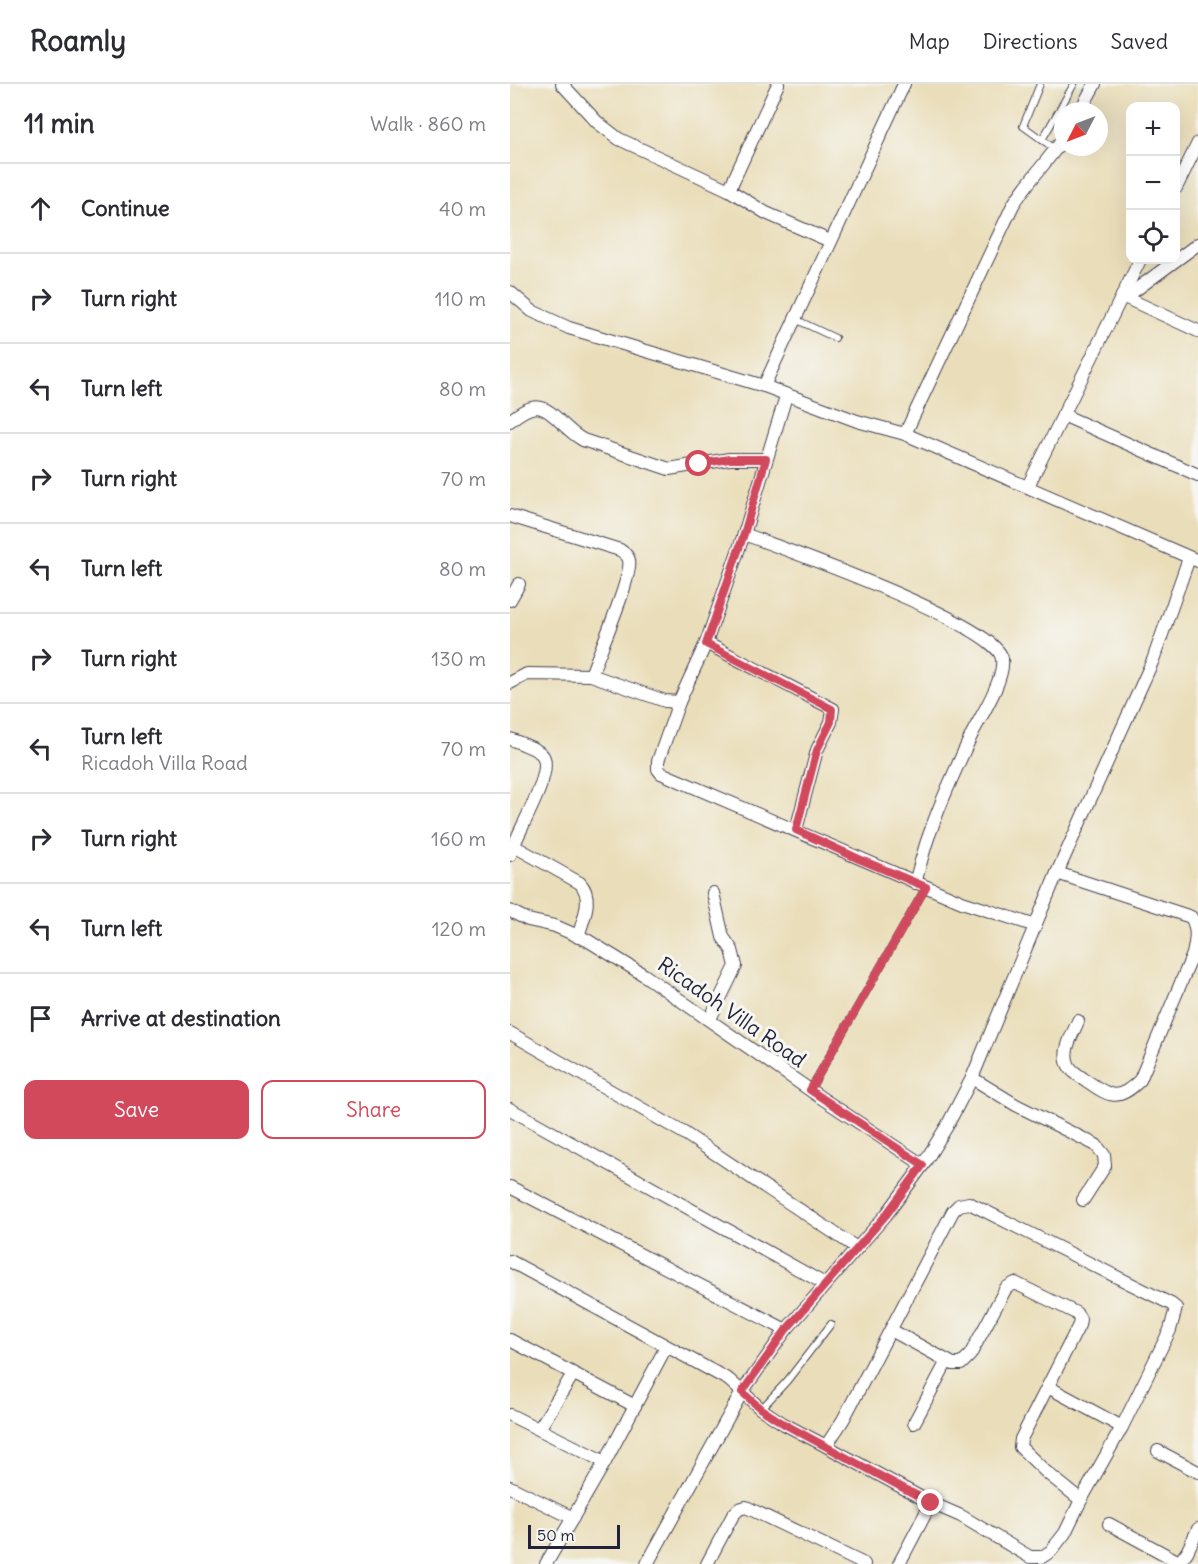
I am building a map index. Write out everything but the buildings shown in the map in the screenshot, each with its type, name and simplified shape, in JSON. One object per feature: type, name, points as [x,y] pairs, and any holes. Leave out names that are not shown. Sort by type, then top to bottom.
[{"type":"street","points":[[562,84],[597,122],[619,139],[729,190],[766,213],[830,241]]},
{"type":"street","points":[[729,190],[778,84]]},
{"type":"street","points":[[764,386],[904,84]]},
{"type":"street","points":[[1085,102],[1095,84]]},
{"type":"street","points":[[1180,180],[1198,142]]},
{"type":"street","points":[[905,434],[1012,205],[1032,176],[1054,152]]},
{"type":"street","points":[[1124,297],[1198,244]]},
{"type":"street","points":[[1028,486],[1124,297],[1138,264]]},
{"type":"street","points":[[510,292],[532,311],[569,328],[764,386],[857,421],[905,434],[1194,560],[1153,660],[1057,873],[972,1078],[947,1126],[923,1165],[886,1215],[786,1330],[742,1392],[647,1564]]},
{"type":"street","points":[[1124,297],[1198,331]]},
{"type":"street","points":[[786,396],[744,534],[706,644],[679,702],[658,761],[658,769],[661,773],[921,885],[962,902],[1036,926]]},
{"type":"street","points":[[510,421],[523,410],[537,406],[551,412],[572,434],[583,440],[669,469],[682,469],[729,459],[766,459]]},
{"type":"street","points":[[1063,415],[1198,475]]},
{"type":"street","points":[[510,516],[620,550],[628,557],[626,580],[591,675]]},
{"type":"street","points":[[744,534],[900,594],[978,634],[997,648],[1002,659],[1000,676],[930,831],[921,885]]},
{"type":"street","points":[[510,600],[519,584]]},
{"type":"street","points":[[706,644],[832,709],[831,722],[817,750],[796,830]]},
{"type":"street","points":[[510,683],[527,674],[591,675],[657,699],[679,702]]},
{"type":"street","points":[[510,739],[539,752],[544,756],[545,767],[539,791],[512,850],[580,883],[586,889],[588,900],[578,937]]},
{"type":"street","points":[[1057,873],[1191,917],[1196,924],[1197,934],[1193,954],[1140,1080],[1132,1088],[1116,1096],[1106,1094],[1068,1066],[1066,1050],[1078,1021]]},
{"type":"street","points":[[710,1019],[736,966],[732,950],[723,937],[713,893]]},
{"type":"street","name":"Ricadoh Villa Road","points":[[510,911],[528,920],[555,926],[644,975],[923,1165]]},
{"type":"street","points":[[510,1033],[684,1133],[857,1248]]},
{"type":"street","points":[[972,1078],[1016,1105],[1096,1145],[1104,1155],[1104,1166],[1083,1200]]},
{"type":"street","points":[[510,1109],[825,1284]]},
{"type":"street","points":[[510,1187],[786,1330]]},
{"type":"street","points":[[510,1261],[729,1380],[761,1409],[784,1424],[931,1503],[961,1516],[1030,1557],[1042,1557],[1051,1551],[1065,1533],[1122,1427],[1170,1330],[1176,1308],[1118,1276],[969,1203],[959,1205],[952,1210],[843,1420],[826,1446]]},
{"type":"street","points":[[891,1330],[953,1364],[962,1364],[970,1355],[1006,1288],[1015,1283],[1076,1313],[1080,1319],[1074,1335],[1021,1439],[1020,1447],[1046,1472],[1081,1500]]},
{"type":"street","points":[[510,1340],[635,1406]]},
{"type":"street","points":[[546,1564],[605,1462],[666,1347]]},
{"type":"street","points":[[914,1423],[947,1361]]},
{"type":"street","points":[[539,1429],[573,1374]]},
{"type":"street","points":[[1048,1387],[1122,1427]]},
{"type":"street","points":[[510,1415],[605,1462]]},
{"type":"street","points":[[1158,1451],[1198,1472]]},
{"type":"street","points":[[510,1487],[573,1518]]},
{"type":"street","points":[[899,1564],[931,1503]]},
{"type":"street","points":[[707,1564],[733,1515],[739,1509],[746,1507],[864,1564]]},
{"type":"street","points":[[1109,1524],[1186,1559],[1198,1529]]},
{"type":"lane","points":[[1040,84],[1023,126],[1054,149]]},
{"type":"lane","points":[[1042,140],[1074,84]]},
{"type":"lane","points":[[794,319],[835,338]]},
{"type":"lane","points":[[810,1090],[921,885]]},
{"type":"lane","points":[[761,1409],[787,1381],[831,1324]]},
{"type":"route","points":[[699,464],[729,459],[766,459],[744,534],[706,644],[832,709],[831,722],[817,750],[796,830],[926,887],[810,1090],[923,1165],[886,1215],[786,1330],[742,1392],[761,1409],[784,1424],[931,1503]]}]
